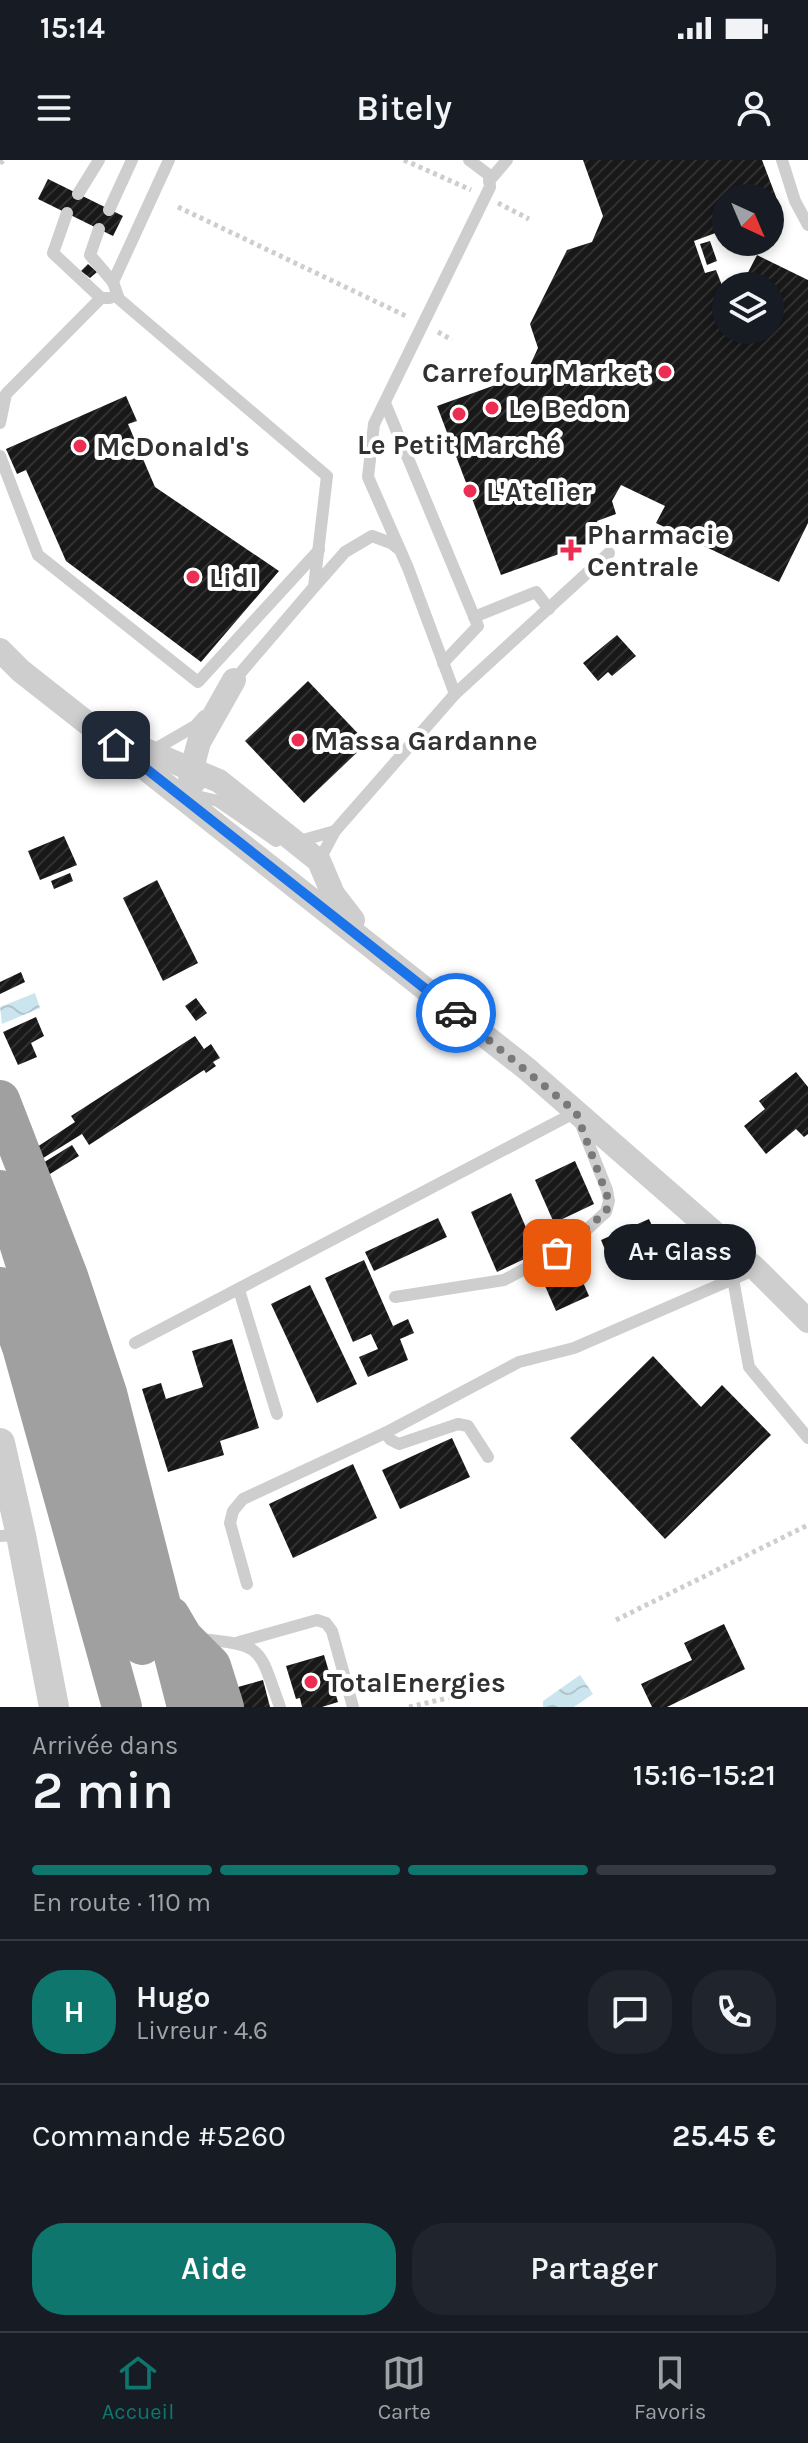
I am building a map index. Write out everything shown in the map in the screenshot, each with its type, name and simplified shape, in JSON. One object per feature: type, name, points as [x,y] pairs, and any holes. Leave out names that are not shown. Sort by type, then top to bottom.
[{"type":"highway","points":[[0,1100],[68,1276],[107,1393],[187,1707]]},
{"type":"highway","points":[[0,1190],[117,1553],[159,1707]]},
{"type":"highway","points":[[0,1287],[26,1360],[122,1707]]},
{"type":"highway","points":[[156,1590],[183,1638],[211,1666],[224,1707]]},
{"type":"street","points":[[0,650],[21,671],[527,1069],[756,1269],[808,1321]]},
{"type":"street","points":[[234,680],[199,742],[190,776],[234,838]]},
{"type":"street","points":[[96,729],[219,781],[319,861],[333,894],[379,953]]},
{"type":"street","points":[[0,1443],[11,1535],[54,1707]]},
{"type":"lane","points":[[78,194],[99,160]]},
{"type":"lane","points":[[109,210],[132,160]]},
{"type":"lane","points":[[113,282],[169,160]]},
{"type":"lane","points":[[455,694],[400,550],[368,477],[374,424],[490,187],[489,175],[469,160]]},
{"type":"lane","points":[[489,181],[507,160]]},
{"type":"lane","points":[[782,160],[795,201],[808,225]]},
{"type":"lane","points":[[67,213],[53,253],[101,298],[119,299]]},
{"type":"lane","points":[[99,229],[90,255],[113,282],[119,299],[327,476],[314,587]]},
{"type":"lane","points":[[0,423],[6,394],[101,298]]},
{"type":"lane","points":[[385,403],[478,626],[443,663]]},
{"type":"lane","points":[[0,456],[38,555],[198,682],[319,550]]},
{"type":"lane","points":[[150,752],[195,726],[345,552],[372,536],[400,550]]},
{"type":"lane","points":[[319,861],[335,831],[455,694],[609,553]]},
{"type":"lane","points":[[474,617],[536,592],[549,609]]},
{"type":"lane","points":[[177,793],[218,801],[283,846],[335,831]]},
{"type":"lane","points":[[135,1343],[576,1112],[607,1190],[609,1201],[606,1212],[570,1245],[504,1280],[395,1297]]},
{"type":"lane","points":[[247,1584],[230,1523],[233,1511],[243,1499],[385,1433],[519,1362],[574,1348],[756,1269]]},
{"type":"lane","points":[[733,1279],[749,1367],[808,1438]]},
{"type":"lane","points":[[239,1290],[277,1414]]},
{"type":"lane","points":[[385,1433],[399,1444],[458,1424],[468,1426],[488,1457]]},
{"type":"lane","points":[[239,1642],[317,1620],[326,1623],[332,1631],[353,1707]]},
{"type":"lane","points":[[183,1638],[239,1642],[253,1648],[261,1657],[280,1707]]},
{"type":"path","points":[[178,207],[452,340]]},
{"type":"path","points":[[616,1620],[808,1525]]},
{"type":"path","points":[[409,1707],[469,1693]]},
{"type":"water","points":[[35,993],[40,1008],[2,1024],[0,1007]]},
{"type":"water","points":[[580,1675],[593,1694],[574,1707],[543,1707],[543,1701]]},
{"type":"building","points":[[583,160],[762,160],[771,184],[712,184],[712,234],[694,241],[705,273],[716,270],[717,272],[712,272],[712,344],[784,344],[784,272],[748,272],[756,256],[808,280],[808,523],[779,582],[656,523],[665,506],[621,485],[612,501],[616,514],[597,521],[603,538],[501,575],[437,406],[526,374],[538,348],[530,324],[567,250],[592,242],[603,216]]},
{"type":"building","points":[[48,179],[123,216],[113,236],[38,199]]},
{"type":"building","points":[[710,241],[712,256],[717,261],[707,265],[700,244]]},
{"type":"building","points":[[88,264],[97,272],[90,278],[81,271]]},
{"type":"building","points":[[126,396],[137,421],[128,424],[155,487],[279,571],[201,662],[66,561],[26,470],[17,474],[6,449]]},
{"type":"building","points":[[617,635],[636,656],[612,676],[608,672],[598,681],[583,663]]},
{"type":"building","points":[[308,681],[367,743],[304,803],[245,741]]},
{"type":"building","points":[[64,836],[77,865],[40,880],[28,851]]},
{"type":"building","points":[[70,873],[73,881],[54,889],[51,881]]},
{"type":"building","points":[[157,880],[198,963],[163,981],[123,898]]},
{"type":"building","points":[[21,972],[25,982],[0,994],[0,982]]},
{"type":"building","points":[[196,998],[207,1013],[196,1021],[185,1006]]},
{"type":"building","points":[[36,1017],[44,1036],[31,1043],[37,1057],[18,1065],[3,1032]]},
{"type":"building","points":[[195,1036],[204,1049],[211,1044],[220,1058],[213,1062],[216,1066],[206,1073],[204,1070],[89,1145],[82,1134],[40,1160],[34,1149],[75,1122],[71,1116]]},
{"type":"building","points":[[796,1072],[808,1087],[808,1134],[804,1137],[796,1129],[766,1154],[744,1126],[765,1109],[759,1101]]},
{"type":"building","points":[[72,1145],[79,1156],[45,1177],[38,1166]]},
{"type":"building","points":[[575,1161],[594,1204],[554,1223],[535,1180]]},
{"type":"building","points":[[511,1193],[537,1253],[497,1272],[471,1212]]},
{"type":"building","points":[[438,1218],[447,1237],[374,1271],[365,1252]]},
{"type":"building","points":[[649,1219],[662,1248],[613,1269],[601,1240]]},
{"type":"building","points":[[572,1257],[589,1296],[556,1311],[539,1272]]},
{"type":"building","points":[[364,1260],[393,1326],[408,1319],[414,1333],[400,1339],[408,1360],[368,1377],[359,1357],[378,1349],[371,1334],[353,1342],[325,1278]]},
{"type":"building","points":[[310,1285],[357,1384],[317,1403],[271,1304]]},
{"type":"building","points":[[232,1339],[259,1428],[220,1441],[224,1455],[168,1472],[142,1389],[161,1383],[166,1399],[203,1387],[192,1351]]},
{"type":"building","points":[[653,1356],[701,1407],[722,1385],[771,1435],[665,1539],[570,1438]]},
{"type":"building","points":[[452,1438],[470,1477],[400,1509],[382,1470]]},
{"type":"building","points":[[353,1464],[377,1518],[293,1558],[269,1504]]},
{"type":"building","points":[[724,1624],[745,1669],[667,1707],[652,1707],[641,1684],[692,1660],[684,1643]]},
{"type":"building","name":"TotalEnergies","points":[[324,1655],[338,1702],[322,1707],[302,1707],[300,1698],[296,1699],[286,1666]]},
{"type":"building","points":[[263,1680],[270,1707],[243,1707],[238,1687]]},
{"type":"way so far","points":[[456,1013],[576,1112],[609,1201],[606,1212],[557,1253]]},
{"type":"place","name":"Carrefour Market","points":[[665,372]]},
{"type":"place","name":"Le Bedon","points":[[492,408]]},
{"type":"place","name":"Le Petit Marché","points":[[459,414]]},
{"type":"place","name":"McDonald's","points":[[80,446]]},
{"type":"place","name":"L'Atelier","points":[[470,491]]},
{"type":"place","name":"Pharmacie Centrale","points":[[571,550]]},
{"type":"place","name":"Lidl","points":[[193,577]]},
{"type":"place","name":"Massa Gardanne","points":[[298,740]]},
{"type":"place","name":"A+ Glass","points":[[557,1253]]},
{"type":"place","name":"TotalEnergies","points":[[311,1682]]},
{"type":"route","points":[[116,745],[456,1013]]}]
